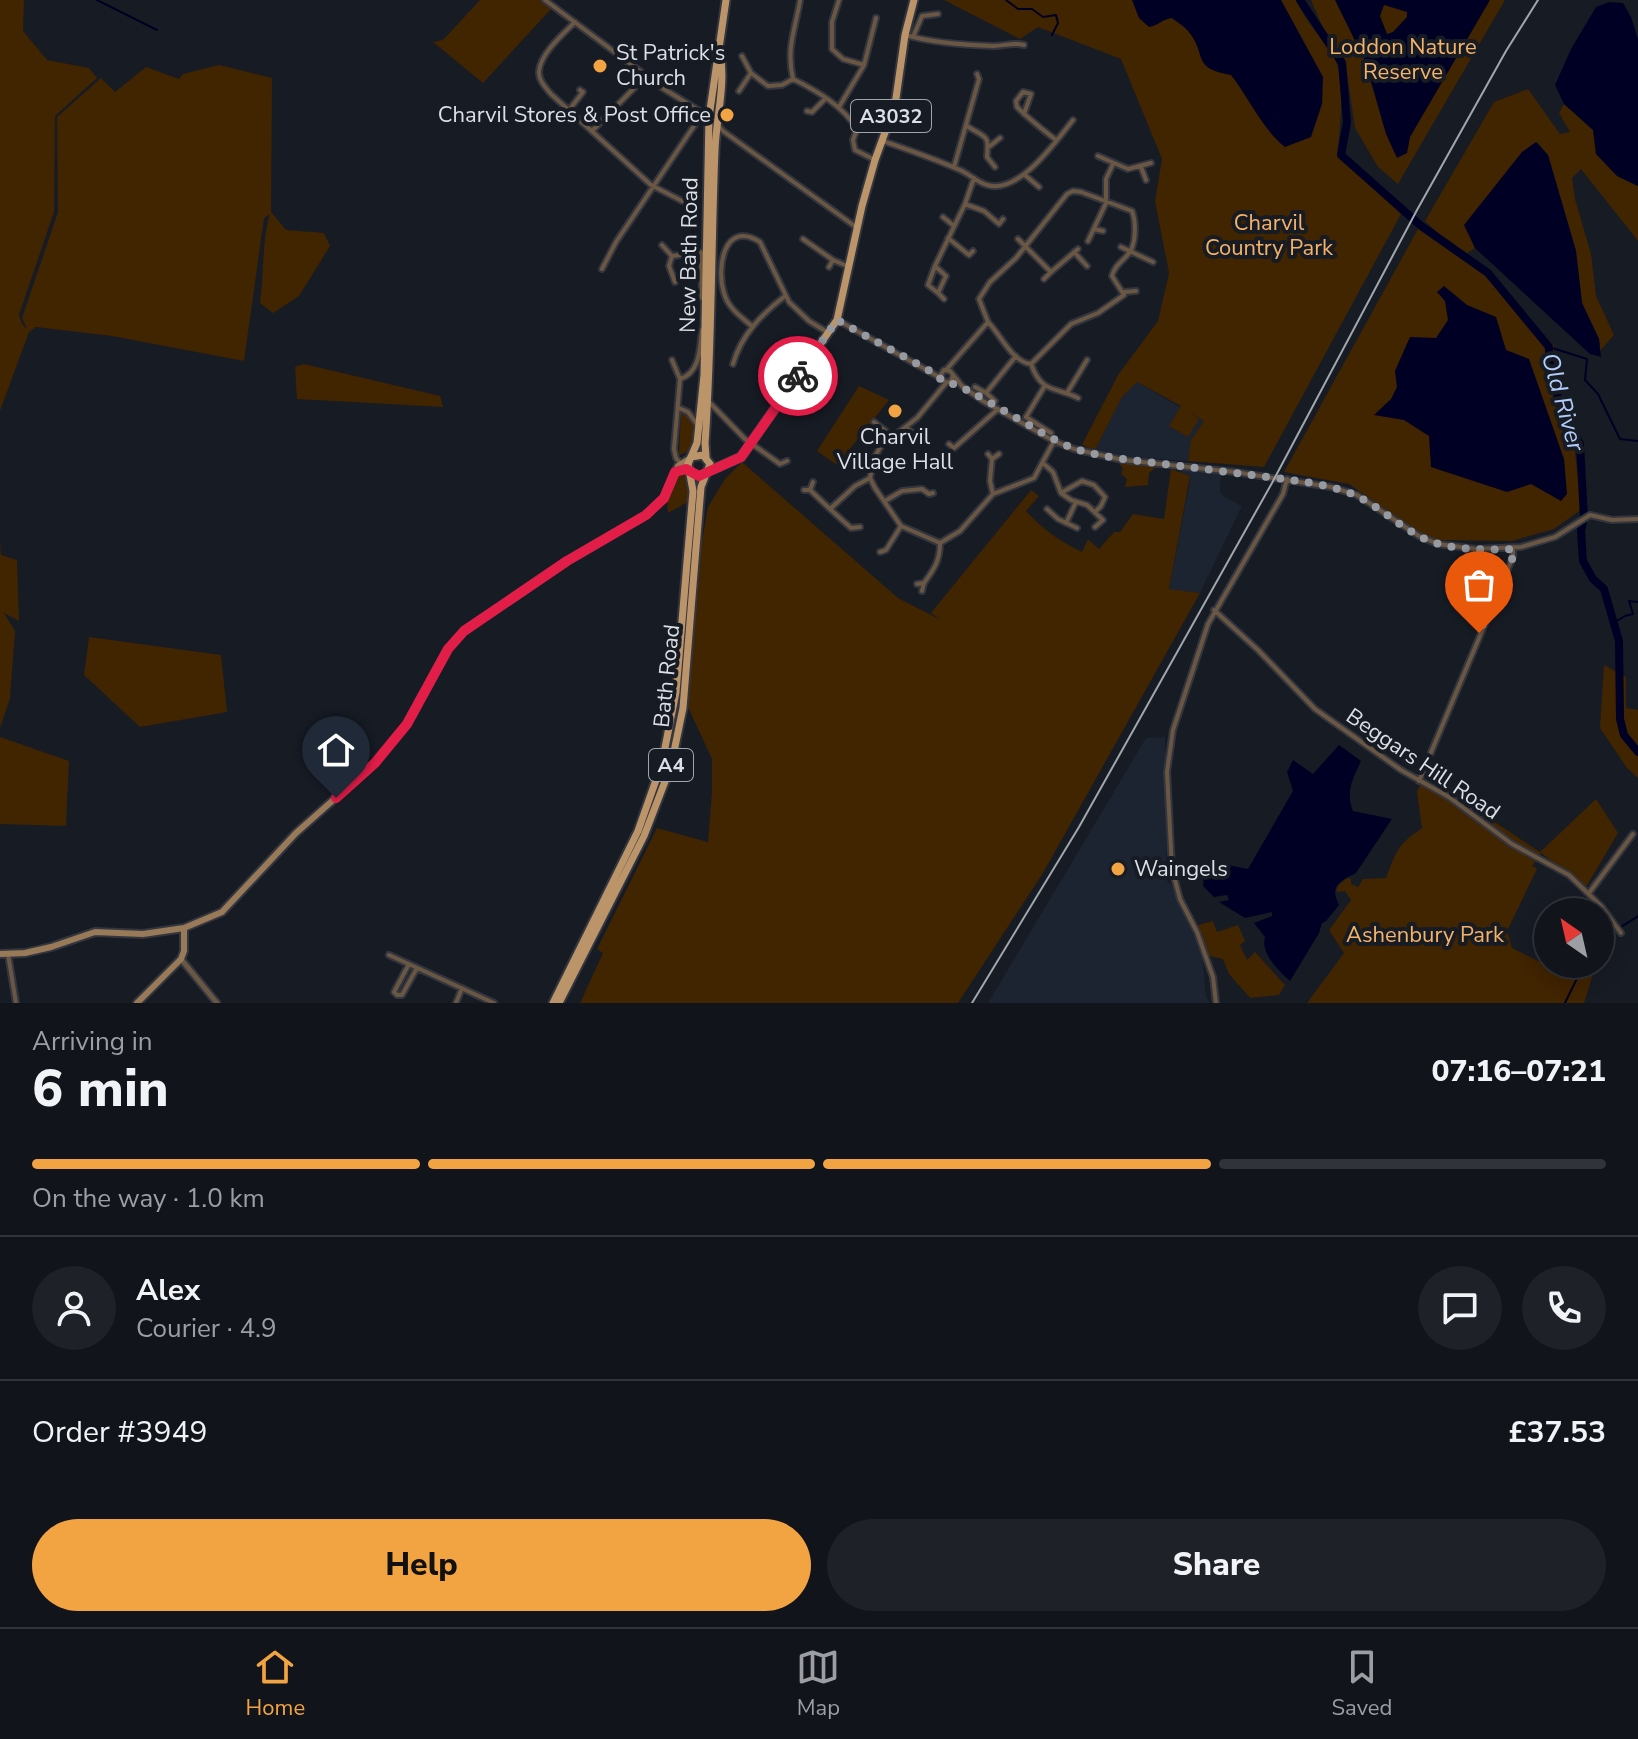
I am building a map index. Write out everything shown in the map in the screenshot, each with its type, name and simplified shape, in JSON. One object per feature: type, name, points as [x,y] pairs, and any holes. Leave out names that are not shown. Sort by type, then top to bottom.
[{"type":"main road","name":"New Bath Road","points":[[689,459],[697,443],[705,355],[706,116],[726,0]]},
{"type":"main road","name":"A3032","points":[[707,472],[737,460],[752,444],[837,320],[875,160],[895,105],[914,0]]},
{"type":"main road","name":"New Bath Road","points":[[707,458],[705,443],[711,404],[721,68],[719,51]]},
{"type":"main road","points":[[4,954],[51,947],[95,932],[143,934],[184,928],[222,912],[296,833],[375,763],[407,724],[448,649],[464,631],[567,561],[646,515],[664,498],[681,464],[699,454],[724,465]]},
{"type":"main road","name":"Bath Road","points":[[559,1003],[644,836],[671,766],[683,708],[701,487],[707,472],[707,458]]},
{"type":"main road","name":"Bath Road","points":[[553,1003],[642,822],[662,763],[676,692],[693,491],[689,459]]},
{"type":"main road","points":[[675,472],[690,471],[698,476],[707,472]]},
{"type":"main road","points":[[137,1003],[181,959],[184,928]]},
{"type":"street","points":[[545,0],[646,76],[717,123]]},
{"type":"street","points":[[800,0],[786,45],[793,79],[839,107],[857,129],[853,140],[855,150],[875,160]]},
{"type":"street","points":[[839,0],[831,31],[832,49],[843,59],[864,65]]},
{"type":"street","points":[[938,14],[922,16],[909,36],[967,45],[1000,46],[1013,42],[1024,45]]},
{"type":"street","points":[[839,107],[864,65],[876,35],[876,18]]},
{"type":"street","points":[[575,22],[558,39],[539,73],[551,94],[655,186],[688,204]]},
{"type":"street","points":[[825,53],[832,49]]},
{"type":"street","points":[[742,56],[751,73],[768,86],[782,85],[793,79]]},
{"type":"street","points":[[739,91],[751,73]]},
{"type":"street","points":[[954,167],[978,77],[984,75]]},
{"type":"street","points":[[592,131],[646,76]]},
{"type":"street","points":[[569,110],[583,92]]},
{"type":"street","points":[[1024,114],[1031,94],[1023,92],[1016,101],[1017,107],[1024,114],[1056,140]]},
{"type":"street","points":[[816,119],[810,111],[825,99]]},
{"type":"street","points":[[706,116],[718,136],[857,228]]},
{"type":"street","points":[[602,269],[616,242],[706,116]]},
{"type":"street","points":[[883,141],[954,167],[985,185],[995,187],[1025,175],[1073,120]]},
{"type":"street","points":[[967,126],[987,138],[990,146],[987,157],[995,167]]},
{"type":"street","points":[[990,146],[1000,138]]},
{"type":"street","points":[[1098,156],[1128,169],[1151,163]]},
{"type":"street","points":[[1088,241],[1106,203],[1106,179],[1113,164]]},
{"type":"street","points":[[1141,167],[1146,180]]},
{"type":"street","points":[[1025,175],[1039,187]]},
{"type":"street","points":[[944,299],[928,285],[974,178]]},
{"type":"street","points":[[1031,364],[1024,363],[1016,356],[988,322],[979,299],[1060,201],[1073,191],[1132,211],[1135,218],[1131,251],[1114,268],[1112,276],[1124,292]]},
{"type":"street","points":[[965,204],[1001,221],[1005,228]]},
{"type":"street","points":[[943,217],[954,226]]},
{"type":"street","points":[[1094,229],[1103,231]]},
{"type":"street","points":[[752,326],[731,308],[723,292],[722,255],[732,239],[742,235],[752,236],[760,242],[785,296],[800,314],[827,332]]},
{"type":"street","points":[[948,238],[970,255]]},
{"type":"street","points":[[803,239],[808,246],[850,267]]},
{"type":"street","points":[[1018,239],[1051,272]]},
{"type":"street","points":[[662,245],[672,256]]},
{"type":"street","points":[[1121,247],[1153,262]]},
{"type":"street","points":[[1044,279],[1076,250],[1087,266]]},
{"type":"street","points":[[672,256],[701,252],[703,319],[699,358],[690,374],[680,379]]},
{"type":"street","points":[[672,256],[669,266],[675,282]]},
{"type":"street","points":[[829,267],[833,260]]},
{"type":"street","points":[[935,266],[946,276],[938,293]]},
{"type":"street","points":[[1124,292],[1136,291]]},
{"type":"street","points":[[1031,364],[1071,324],[1104,310],[1124,292]]},
{"type":"street","points":[[733,364],[752,326],[785,296]]},
{"type":"street","points":[[837,320],[932,372],[947,376],[1054,441],[1107,457],[1331,487],[1357,495],[1419,536],[1438,544],[1476,549],[1513,549],[1555,537],[1584,518],[1595,515],[1612,520],[1638,519]]},
{"type":"street","points":[[940,543],[901,526],[870,478],[874,458],[892,436],[928,407],[954,361],[988,322]]},
{"type":"street","points":[[986,393],[1016,356]]},
{"type":"street","points":[[672,360],[680,379],[674,449],[681,464]]},
{"type":"street","points":[[1067,393],[1087,360]]},
{"type":"street","points":[[1031,364],[1036,378],[1044,387],[1078,398]]},
{"type":"street","points":[[975,387],[995,401]]},
{"type":"street","points":[[1026,417],[1044,387]]},
{"type":"street","points":[[711,404],[752,444],[780,464]]},
{"type":"street","points":[[679,408],[688,412],[699,426]]},
{"type":"street","points":[[950,453],[952,446],[998,409]]},
{"type":"street","points":[[1018,414],[1051,433]]},
{"type":"street","points":[[877,422],[892,436]]},
{"type":"street","points":[[906,427],[918,438]]},
{"type":"street","points":[[940,543],[960,531],[993,494],[1031,480],[1044,464],[1054,441]]},
{"type":"street","points":[[993,494],[990,457],[999,454]]},
{"type":"street","points":[[775,469],[787,461]]},
{"type":"street","points":[[1044,464],[1053,472],[1061,493],[1087,505],[1103,520],[1095,527]]},
{"type":"street","points":[[830,509],[855,486],[870,478]]},
{"type":"street","points":[[1216,1003],[1213,977],[1197,932],[1180,899],[1172,869],[1167,772],[1173,730],[1214,610],[1283,494],[1287,479]]},
{"type":"street","points":[[1061,493],[1082,481],[1094,485],[1105,497],[1095,512]]},
{"type":"street","points":[[813,482],[807,490],[851,528],[853,535]]},
{"type":"street","points":[[885,501],[902,491],[922,489],[931,495]]},
{"type":"street","points":[[1066,523],[1076,502]]},
{"type":"street","points":[[1047,509],[1077,528]]},
{"type":"street","points":[[889,557],[883,551],[901,526]]},
{"type":"street","points":[[851,528],[860,527]]},
{"type":"street","points":[[922,591],[940,558],[940,543]]},
{"type":"street","points":[[1419,781],[1513,557],[1513,549]]},
{"type":"street","points":[[917,584],[924,583]]},
{"type":"street","name":"Beggars Hill Road","points":[[1214,610],[1243,635],[1315,709],[1419,781],[1449,797],[1512,844],[1569,875],[1611,917],[1621,933]]},
{"type":"street","points":[[1589,893],[1633,834]]},
{"type":"street","points":[[4,954],[16,1003]]},
{"type":"street","points":[[389,955],[494,1003]]},
{"type":"street","points":[[181,959],[217,1003]]},
{"type":"street","points":[[397,995],[394,992],[409,964]]},
{"type":"street","points":[[392,1003],[397,995],[402,995],[417,968]]},
{"type":"street","points":[[456,1003],[462,988]]},
{"type":"shaded area","points":[[1137,382],[1204,421],[1191,440],[1188,461],[1133,457],[1095,450],[1122,397]]},
{"type":"shaded area","points":[[1180,470],[1221,473],[1220,491],[1224,497],[1242,506],[1200,593],[1169,590],[1190,481],[1190,476],[1180,473]]},
{"type":"shaded area","name":"Waingels","points":[[1165,737],[1167,881],[1202,954],[1206,997],[1210,1003],[988,1003],[1146,738]]},
{"type":"green space","points":[[0,0],[24,0],[23,31],[47,60],[89,68],[97,78],[55,116],[54,212],[19,315],[27,329],[22,318],[58,212],[57,117],[101,78],[115,92],[146,67],[179,79],[183,74],[219,65],[272,78],[271,212],[286,230],[324,233],[330,246],[299,296],[273,313],[260,303],[270,214],[264,218],[244,361],[112,336],[36,327],[29,332],[0,411]]},
{"type":"green space","points":[[480,0],[543,0],[553,7],[483,83],[433,42],[443,40]]},
{"type":"green space","name":"Charvil Country Park","points":[[944,0],[1296,0],[1338,66],[1341,105],[1337,155],[1401,214],[1264,467],[1188,461],[1191,440],[1204,421],[1189,412],[1199,419],[1188,437],[1169,426],[1181,406],[1137,382],[1122,397],[1095,450],[1082,445],[1118,375],[1158,321],[1169,273],[1155,201],[1162,159],[1121,59],[1038,27],[1020,39]]},
{"type":"green space","name":"Loddon Nature Reserve","points":[[1311,0],[1505,0],[1398,184],[1378,167],[1355,128],[1345,60],[1323,28]]},
{"type":"green space","points":[[1528,89],[1560,134],[1570,132],[1559,113],[1564,104],[1593,130],[1617,176],[1638,186],[1638,241],[1581,169],[1572,178],[1591,254],[1596,296],[1614,335],[1600,351],[1599,339],[1582,303],[1576,251],[1548,155],[1537,142],[1465,225],[1475,248],[1463,256],[1425,221],[1494,102]]},
{"type":"green space","name":"Charvil Country Park","points":[[1418,229],[1483,274],[1554,346],[1556,405],[1574,445],[1582,509],[1554,529],[1512,541],[1436,540],[1416,530],[1349,484],[1284,472]]},
{"type":"green space","points":[[304,364],[440,396],[443,407],[297,399],[295,367]]},
{"type":"green space","points":[[859,386],[889,400],[837,465],[817,451]]},
{"type":"green space","points":[[681,409],[691,420],[695,434],[692,447],[679,455]]},
{"type":"green space","points":[[742,462],[898,598],[941,620],[931,613],[1031,490],[1039,496],[1026,511],[1052,534],[1082,552],[1088,539],[1099,549],[1114,532],[1120,532],[1133,514],[1164,519],[1171,469],[1190,476],[1169,589],[1200,593],[1043,873],[958,1003],[580,1003],[603,953],[597,949],[657,828],[708,842],[712,759],[687,705],[698,566],[708,507],[725,479]]},
{"type":"green space","points":[[1118,463],[1157,466],[1149,473],[1148,485],[1125,487],[1127,479],[1121,474],[1123,468]]},
{"type":"green space","points":[[684,472],[688,482],[688,502],[668,513],[667,500],[677,475]]},
{"type":"green space","points":[[696,479],[699,479],[692,538],[686,658],[673,747],[642,831],[587,937],[649,811],[673,730]]},
{"type":"green space","points":[[0,542],[1,555],[17,560],[19,621],[4,613],[15,631],[10,698],[0,728]]},
{"type":"green space","points":[[89,637],[221,655],[227,712],[140,727],[84,675]]},
{"type":"green space","points":[[1604,665],[1626,677],[1626,708],[1638,710],[1638,778],[1627,768],[1600,728]]},
{"type":"green space","points":[[0,737],[69,761],[66,826],[0,824]]},
{"type":"green space","name":"Ashenbury Park","points":[[1422,780],[1438,788],[1453,787],[1472,807],[1540,852],[1596,799],[1618,833],[1586,887],[1541,853],[1532,866],[1537,868],[1536,871],[1507,931],[1512,948],[1534,959],[1534,978],[1592,978],[1584,1003],[1307,1003],[1344,953],[1329,930],[1351,900],[1345,891],[1336,892],[1338,886],[1347,878],[1358,887],[1363,879],[1386,878],[1399,849],[1422,828],[1417,792]]},
{"type":"green space","points":[[1213,921],[1217,932],[1238,925],[1245,941],[1240,945],[1247,960],[1255,952],[1285,985],[1279,995],[1250,998],[1229,974],[1223,959],[1209,956],[1198,925]]},
{"type":"water","name":"Charvil Country Park","points":[[1132,0],[1281,0],[1323,77],[1322,104],[1311,137],[1285,147],[1263,123],[1231,75],[1205,64],[1186,29],[1172,18],[1149,27],[1139,18]]},
{"type":"water","name":"Loddon Nature Reserve","points":[[1335,0],[1490,0],[1410,137],[1407,153],[1397,158],[1386,134],[1365,61]],"holes":[[[1384,5],[1407,12],[1407,17],[1387,34],[1380,16]]]},
{"type":"water","points":[[1609,2],[1623,3],[1638,39],[1638,186],[1617,176],[1596,154],[1593,130],[1564,104],[1555,85],[1571,49],[1596,7]]},
{"type":"water","points":[[1536,142],[1548,155],[1576,251],[1582,303],[1599,339],[1601,357],[1590,354],[1475,248],[1464,225],[1522,152]]},
{"type":"water","points":[[1444,286],[1467,305],[1496,317],[1506,350],[1529,359],[1564,459],[1567,494],[1561,501],[1531,484],[1507,492],[1431,467],[1429,436],[1404,420],[1374,415],[1391,399],[1397,387],[1395,371],[1410,337],[1436,338],[1448,320],[1445,301],[1437,292]]},
{"type":"water","points":[[1339,745],[1361,761],[1350,791],[1353,811],[1392,819],[1356,873],[1338,885],[1335,893],[1339,905],[1322,923],[1290,981],[1268,955],[1265,937],[1254,923],[1272,916],[1272,912],[1245,918],[1219,902],[1229,900],[1227,895],[1214,897],[1203,886],[1204,875],[1213,862],[1248,869],[1293,791],[1287,772],[1293,760],[1313,774]]},
{"type":"waterway","points":[[97,0],[157,30]]},
{"type":"waterway","points":[[1006,0],[1018,9],[1032,9],[1043,17],[1056,15],[1058,23],[1052,35]]},
{"type":"waterway","name":"Old River","points":[[1300,0],[1342,63],[1347,122],[1341,155],[1420,225],[1488,273],[1549,347],[1559,403],[1580,444],[1583,561],[1593,579],[1604,589],[1619,641],[1620,719],[1624,735],[1638,752]]},
{"type":"waterway","points":[[1549,347],[1587,359],[1585,380],[1598,394],[1620,439],[1638,441]]},
{"type":"waterway","points":[[1613,623],[1633,614],[1629,601],[1638,602]]},
{"type":"waterway","points":[[1621,927],[1638,916]]},
{"type":"waterway","points":[[1565,1003],[1577,978]]},
{"type":"railway","points":[[972,1003],[1079,827],[1272,483],[1417,210],[1538,0]]},
{"type":"way so far","points":[[798,376],[837,320],[932,372],[944,382],[951,381],[962,386],[1054,441],[1074,449],[1123,460],[1235,472],[1331,487],[1357,495],[1419,536],[1438,544],[1476,549],[1513,549],[1513,557],[1479,633]]},
{"type":"place","name":"St Patrick's Church","points":[[600,66]]},
{"type":"place","name":"Charvil Stores & Post Office","points":[[727,115]]},
{"type":"place","name":"Charvil Village Hall","points":[[895,411]]},
{"type":"place","name":"Waingels","points":[[1118,869]]},
{"type":"route","points":[[336,798],[375,763],[407,724],[448,649],[464,631],[567,561],[646,515],[664,498],[675,472],[686,469],[699,476],[741,457],[798,376]]}]
